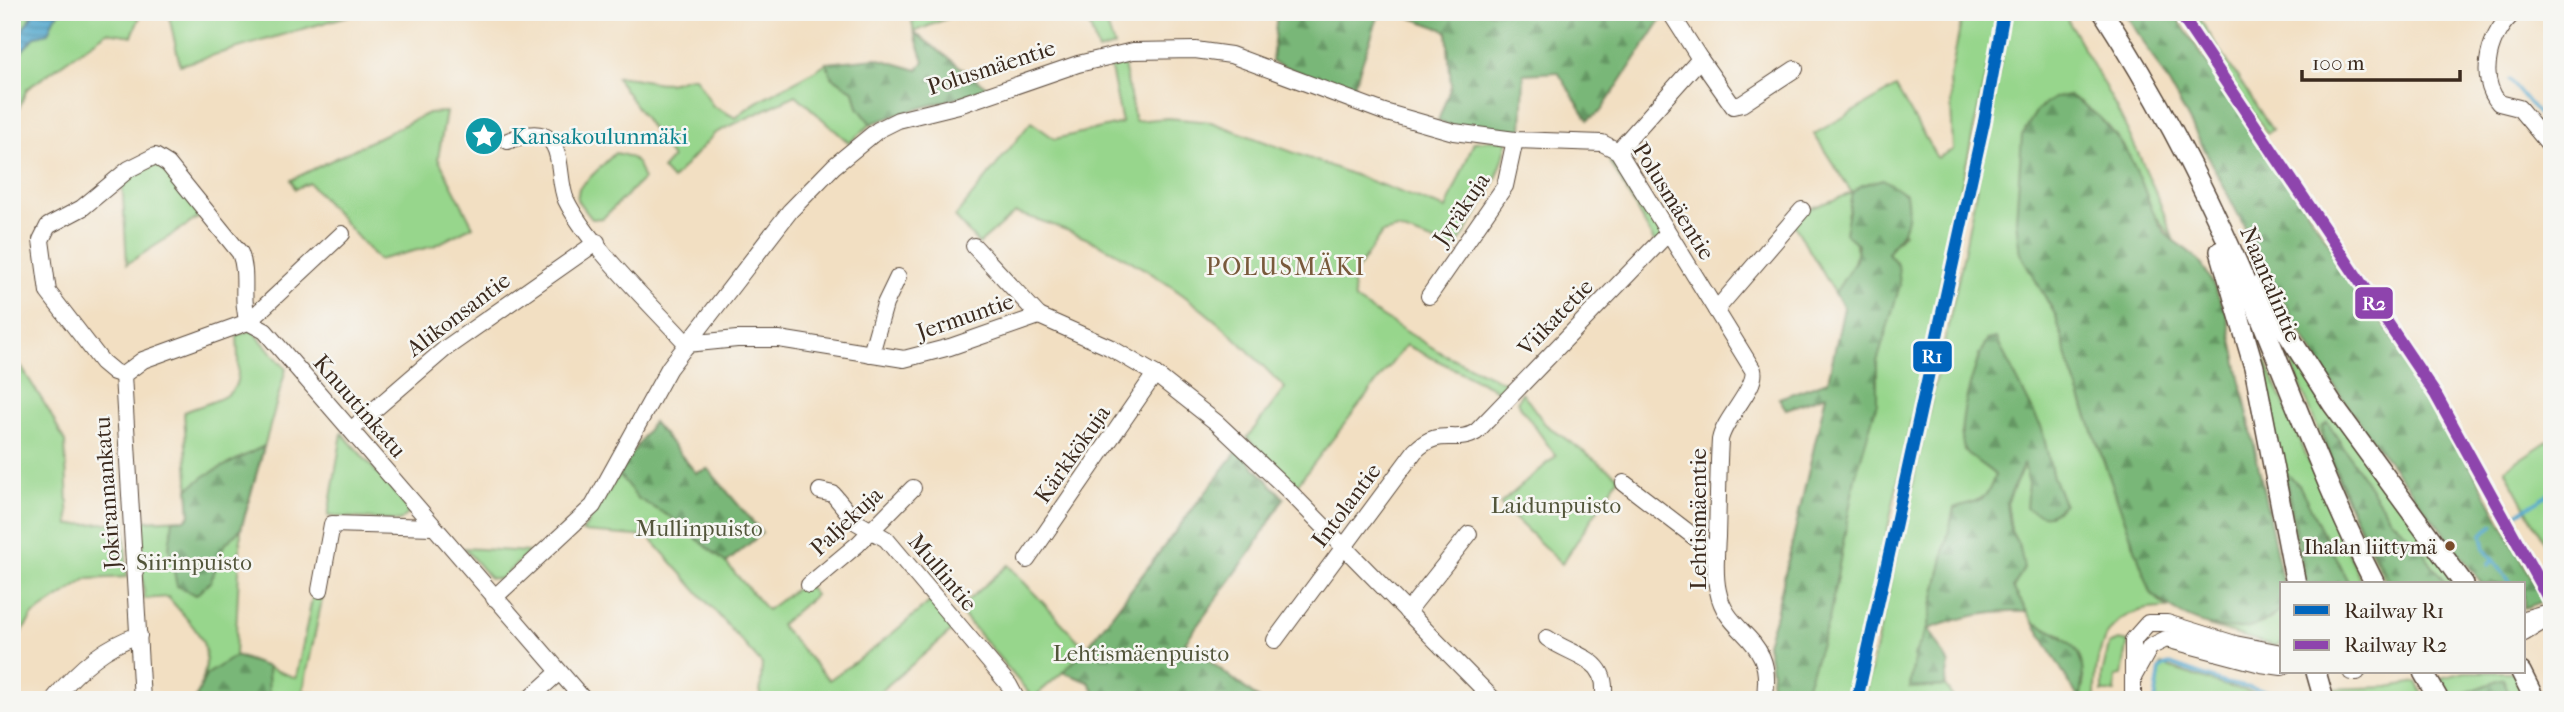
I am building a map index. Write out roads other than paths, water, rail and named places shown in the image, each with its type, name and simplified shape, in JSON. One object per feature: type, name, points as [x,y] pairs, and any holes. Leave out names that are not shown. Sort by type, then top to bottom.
[{"type":"main road","name":"Naantalintie","points":[[2103,12],[2144,78],[2223,231],[2337,504],[2374,582]]},
{"type":"main road","points":[[2199,183],[2252,358],[2296,582]]},
{"type":"main road","points":[[2223,231],[2306,366],[2463,582]]},
{"type":"main road","points":[[2317,674],[2324,700]]},
{"type":"main road","points":[[2424,674],[2439,700]]},
{"type":"main road","points":[[2522,674],[2535,700]]},
{"type":"street","points":[[1670,12],[1733,106],[1742,104],[1795,69]]},
{"type":"street","points":[[2515,12],[2494,40],[2487,71],[2489,91],[2499,103],[2519,108],[2552,148]]},
{"type":"street","name":"Polusmäentie","points":[[495,598],[593,506],[643,411],[687,344],[808,191],[878,130],[898,120],[959,105],[1078,64],[1133,51],[1174,49],[1213,52],[1261,65],[1428,126],[1515,140],[1602,143],[1618,151],[1755,375]]},
{"type":"street","points":[[1618,151],[1700,59]]},
{"type":"street","points":[[508,141],[522,135],[544,136],[551,141],[566,200],[597,243],[687,344]]},
{"type":"street","name":"Jyräkuja","points":[[1429,296],[1505,186],[1515,140]]},
{"type":"street","points":[[248,322],[243,305],[244,261],[240,253],[168,164],[155,156],[129,169],[82,208],[48,226],[41,240],[43,272],[48,292],[102,362],[114,373],[123,375],[143,360],[248,322],[342,234]]},
{"type":"street","points":[[1716,310],[1802,210]]},
{"type":"street","name":"Viikatetie","points":[[1476,432],[1667,234]]},
{"type":"street","name":"Alikonsantie","points":[[352,429],[461,336],[597,243]]},
{"type":"street","points":[[974,246],[1039,316]]},
{"type":"street","points":[[871,355],[885,304],[898,278]]},
{"type":"street","name":"Jermuntie","points":[[687,344],[758,338],[892,359],[914,358],[1039,316],[1109,347],[1155,374],[1244,445],[1488,699]]},
{"type":"street","name":"Knuutinkatu","points":[[248,322],[265,331],[584,700]]},
{"type":"street","name":"Kärkkökuja","points":[[1027,560],[1155,374]]},
{"type":"street","name":"Jokirannankatu","points":[[123,375],[142,700]]},
{"type":"street","name":"Lehtismäentie","points":[[1755,375],[1722,430],[1716,558],[1718,592],[1722,605],[1758,647],[1763,659],[1767,682],[1764,700]]},
{"type":"street","name":"Intolantie","points":[[1275,640],[1420,446],[1440,436],[1467,437],[1476,432]]},
{"type":"street","points":[[1624,483],[1697,539],[1716,558]]},
{"type":"street","name":"Paljekuja","points":[[809,585],[913,488]]},
{"type":"street","name":"Mullintie","points":[[820,491],[833,494],[856,522],[886,539],[1009,685],[1017,700]]},
{"type":"street","points":[[320,590],[332,524],[433,527]]},
{"type":"street","points":[[1407,612],[1469,534]]},
{"type":"street","points":[[2526,619],[2552,613]]},
{"type":"street","points":[[2526,632],[2552,613]]},
{"type":"street","points":[[2169,631],[2280,653]]},
{"type":"street","points":[[2169,631],[2261,664],[2280,667]]},
{"type":"street","points":[[2133,700],[2134,676],[2150,647],[2169,631]]},
{"type":"street","points":[[53,700],[75,675],[108,647],[139,635]]},
{"type":"street","points":[[1547,638],[1597,665],[1604,676],[1603,700]]},
{"type":"street","points":[[528,700],[559,672]]},
{"type":"water","points":[[35,12],[61,12],[54,18],[48,33],[36,36],[12,61],[12,44]]},
{"type":"waterway","points":[[2510,80],[2552,131]]},
{"type":"waterway","points":[[2518,513],[2552,492]]},
{"type":"waterway","points":[[2488,565],[2493,560],[2485,550],[2482,534],[2494,525]]},
{"type":"waterway","points":[[2493,560],[2510,582]]},
{"type":"waterway","points":[[2155,700],[2160,669],[2170,664],[2225,683],[2293,696]]},
{"type":"waterway","points":[[2339,699],[2372,699]]},
{"type":"rail line","name":"R1","points":[[1857,700],[1984,122],[2004,12]]},
{"type":"rail line","name":"R2","points":[[2179,12],[2436,395],[2552,605]]},
{"type":"place","name":"Kansakoulunmäki","points":[[484,136]]},
{"type":"place","name":"Ihalan liittymä","points":[[2450,546]]},
{"type":"district","name":"POLUSMÄKI","points":[[1286,267]]},
{"type":"park label","name":"Laidunpuisto","points":[[1556,505]]},
{"type":"park label","name":"Mullinpuisto","points":[[699,528]]},
{"type":"park label","name":"Siirinpuisto","points":[[194,562]]},
{"type":"park label","name":"Lehtismäenpuisto","points":[[1141,653]]}]
